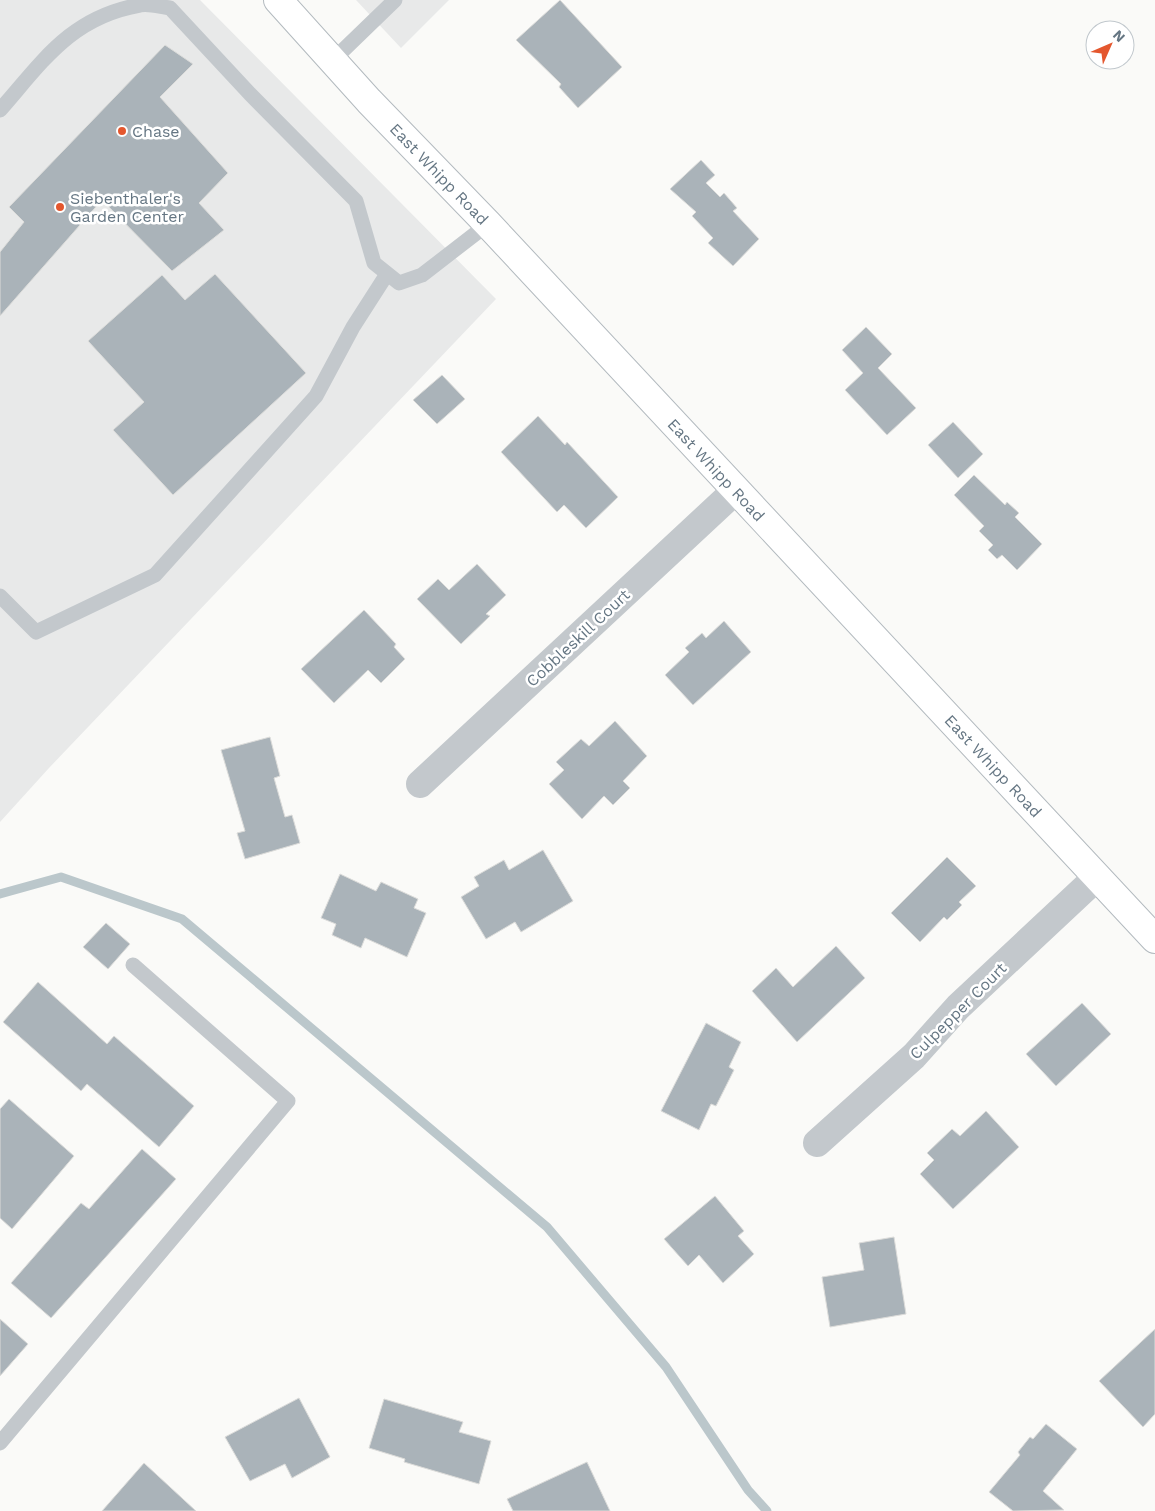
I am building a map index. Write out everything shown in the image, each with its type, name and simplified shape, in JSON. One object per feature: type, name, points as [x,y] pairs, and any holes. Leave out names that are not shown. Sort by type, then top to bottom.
[{"type":"main road","name":"East Whipp Road","points":[[278,0],[1155,939]]},
{"type":"street","name":"Cobbleskill Court","points":[[420,784],[735,491]]},
{"type":"street","name":"Culpepper Court","points":[[817,1143],[914,1056],[958,1007],[1097,877]]},
{"type":"lane","points":[[332,60],[395,0]]},
{"type":"lane","points":[[0,110],[61,40],[82,26],[141,4],[170,8],[250,94],[356,202],[374,263],[399,283],[422,275],[488,224]]},
{"type":"lane","points":[[0,596],[36,632],[155,575],[316,396],[353,327],[387,274]]},
{"type":"lane","points":[[0,1443],[288,1101],[132,965]]},
{"type":"shaded area","points":[[0,0],[200,0],[496,299],[49,768],[0,822]]},
{"type":"shaded area","points":[[356,0],[449,0],[401,48]]},
{"type":"building","points":[[560,0],[622,67],[578,108],[559,87],[561,84],[516,40]]},
{"type":"building","points":[[165,45],[193,64],[160,97],[228,173],[199,203],[224,230],[172,271],[102,200],[0,316],[0,252],[24,222],[9,207]]},
{"type":"building","points":[[701,160],[715,175],[706,183],[720,197],[724,193],[737,208],[733,211],[759,239],[733,266],[708,243],[713,238],[692,216],[696,212],[670,189]]},
{"type":"building","points":[[215,274],[306,373],[173,495],[113,430],[144,402],[88,341],[162,275],[185,300]]},
{"type":"building","points":[[866,327],[892,354],[878,368],[916,408],[887,435],[845,390],[863,373],[842,350]]},
{"type":"building","points":[[442,375],[465,399],[437,424],[413,400]]},
{"type":"building","points":[[538,416],[565,445],[567,442],[618,497],[586,528],[564,505],[557,512],[501,452]]},
{"type":"building","points":[[953,422],[983,454],[958,478],[928,445]]},
{"type":"building","points":[[974,475],[1005,505],[1007,502],[1019,513],[1015,517],[1042,544],[1017,570],[1002,555],[997,559],[988,550],[993,545],[979,531],[984,526],[954,495]]},
{"type":"building","points":[[477,564],[506,595],[486,614],[490,616],[461,644],[417,599],[438,579],[449,590]]},
{"type":"building","points":[[364,610],[396,644],[394,647],[405,659],[381,683],[368,670],[334,703],[301,669]]},
{"type":"building","points":[[724,621],[751,652],[693,705],[665,675],[689,652],[685,648],[702,633],[706,638]]},
{"type":"building","points":[[615,721],[647,756],[623,781],[630,788],[613,805],[604,796],[582,819],[549,784],[564,770],[556,762],[581,739],[589,746]]},
{"type":"building","points":[[270,737],[280,776],[274,778],[285,817],[292,815],[300,843],[245,859],[237,833],[245,831],[221,750]]},
{"type":"building","points":[[543,850],[573,901],[521,932],[515,922],[486,939],[461,897],[479,886],[474,877],[504,860],[509,870]]},
{"type":"building","points":[[947,857],[976,886],[959,902],[962,905],[947,920],[944,917],[920,942],[891,913]]},
{"type":"building","points":[[340,874],[376,891],[381,882],[418,899],[414,908],[426,913],[407,957],[365,938],[361,948],[332,935],[336,924],[321,918]]},
{"type":"building","points":[[106,923],[130,944],[108,969],[83,947]]},
{"type":"building","points":[[836,946],[865,978],[797,1042],[752,991],[776,968],[793,987]]},
{"type":"building","points":[[38,982],[107,1044],[114,1036],[194,1106],[159,1147],[87,1084],[81,1091],[3,1022]]},
{"type":"building","points":[[1082,1003],[1111,1034],[1056,1086],[1026,1054]]},
{"type":"building","points":[[706,1023],[741,1042],[729,1067],[734,1070],[716,1106],[711,1104],[699,1130],[661,1111]]},
{"type":"building","points":[[9,1099],[74,1156],[12,1229],[0,1218],[0,1109]]},
{"type":"building","points":[[986,1111],[1019,1147],[953,1209],[920,1174],[934,1160],[927,1153],[952,1129],[960,1136]]},
{"type":"building","points":[[142,1149],[176,1179],[51,1318],[11,1283],[81,1203],[89,1209]]},
{"type":"building","points":[[715,1196],[744,1231],[738,1236],[754,1254],[723,1283],[699,1255],[688,1266],[664,1239]]},
{"type":"building","points":[[894,1237],[906,1314],[830,1327],[822,1277],[864,1270],[859,1243]]},
{"type":"building","points":[[0,1319],[28,1344],[0,1376]]},
{"type":"building","points":[[1155,1329],[1155,1414],[1143,1427],[1099,1381]]},
{"type":"building","points":[[299,1398],[330,1457],[292,1478],[285,1464],[250,1481],[225,1437]]},
{"type":"building","points":[[384,1399],[463,1422],[459,1432],[491,1441],[479,1484],[404,1462],[405,1459],[369,1448]]},
{"type":"building","points":[[1046,1424],[1077,1449],[1043,1491],[1064,1510],[1013,1511],[989,1492],[1020,1455],[1018,1452],[1030,1437],[1033,1439]]},
{"type":"building","points":[[587,1462],[610,1511],[513,1511],[507,1499]]},
{"type":"building","points":[[144,1463],[196,1511],[102,1511]]},
{"type":"waterway","points":[[0,894],[61,877],[182,919],[547,1227],[666,1367],[748,1490],[767,1511]]},
{"type":"place","name":"Chase","points":[[122,131]]},
{"type":"place","name":"Siebenthaler's Garden Center","points":[[60,207]]}]
